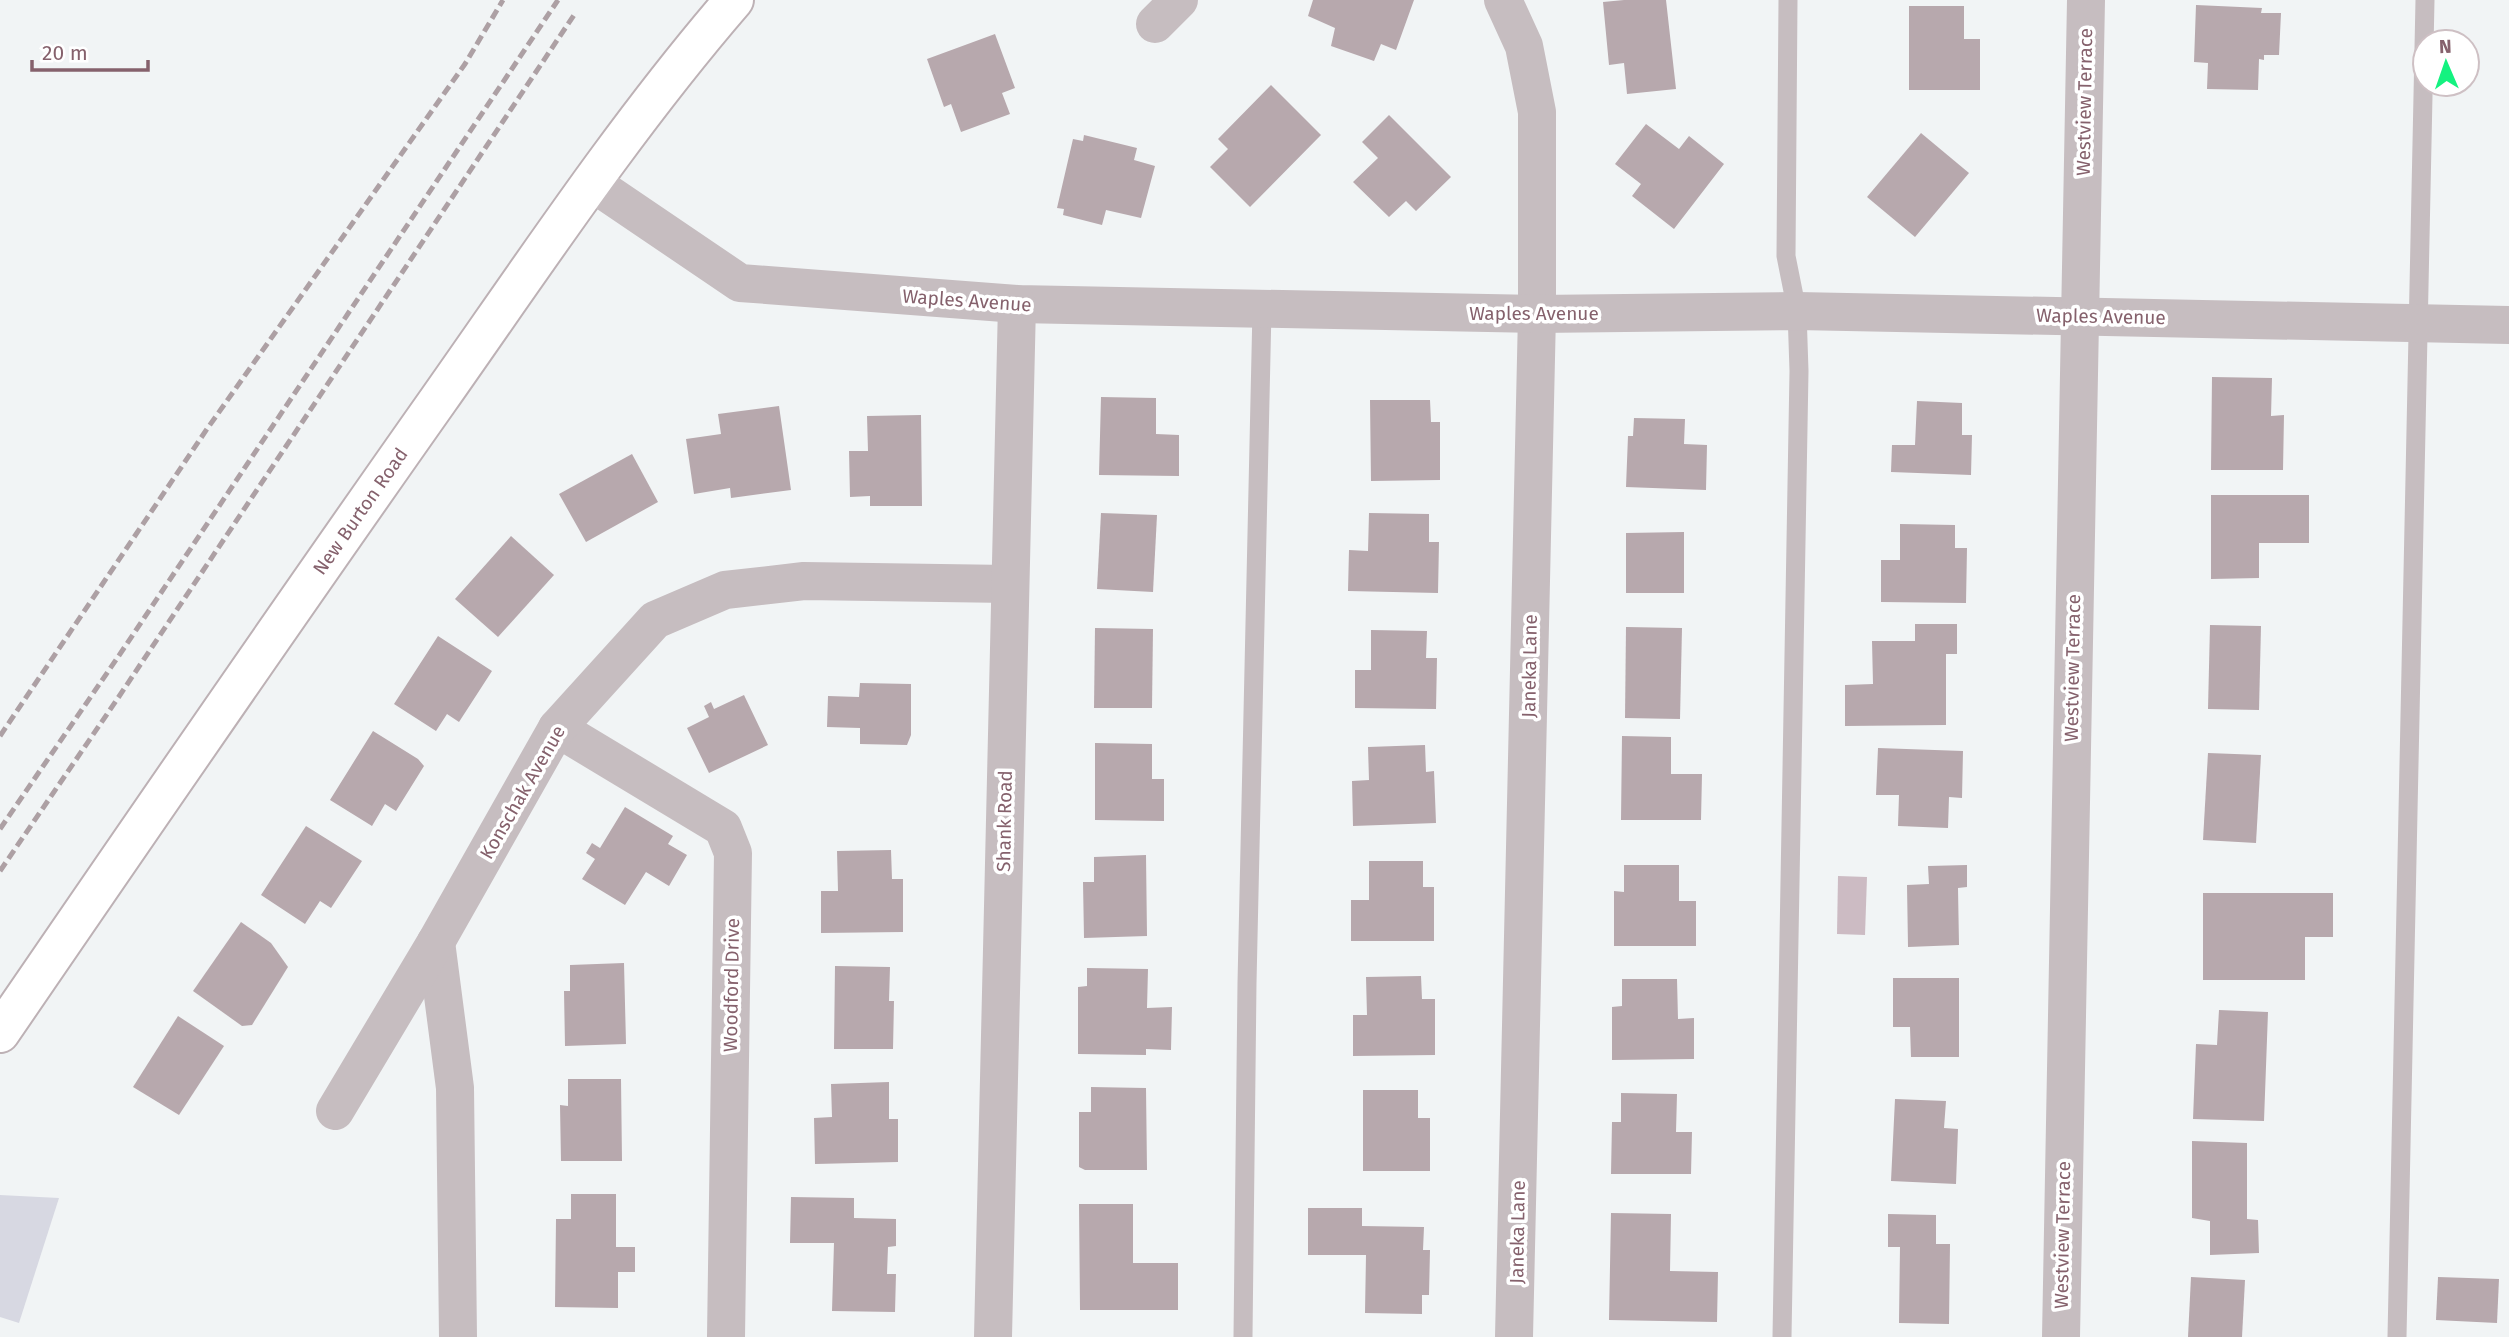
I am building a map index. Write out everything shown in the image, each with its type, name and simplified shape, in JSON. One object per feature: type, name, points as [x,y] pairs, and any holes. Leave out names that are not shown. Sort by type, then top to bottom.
[{"type":"street","name":"New Burton Road","points":[[0,1033],[302,593],[591,182],[703,36],[734,0]]},
{"type":"street","name":"Janeka Lane","points":[[1503,0],[1524,46],[1537,112],[1537,314],[1514,1337]]},
{"type":"street","name":"Westview Terrace","points":[[2061,1337],[2086,0]]},
{"type":"street","name":"Waples Avenue","points":[[591,182],[740,283],[1017,304],[1537,314],[1797,311],[2509,325]]},
{"type":"street","name":"Shank Road","points":[[993,1337],[1017,304]]},
{"type":"street","name":"Konschak Avenue","points":[[335,1111],[436,942],[556,729],[655,620],[725,590],[804,581],[1009,584]]},
{"type":"street","name":"Woodford Drive","points":[[556,729],[723,828],[733,853],[726,1337]]},
{"type":"street","points":[[436,942],[455,1088],[458,1337]]},
{"type":"lane","points":[[1782,1337],[1799,385],[1797,311],[1786,256],[1788,0]]},
{"type":"lane","points":[[2397,1337],[2425,0]]},
{"type":"lane","points":[[1243,1337],[1247,983],[1262,309]]},
{"type":"shaded area","points":[[1838,876],[1867,877],[1865,935],[1837,934]]},
{"type":"shaded area","points":[[0,1195],[59,1198],[19,1323],[0,1317]]},
{"type":"building","points":[[1313,0],[1414,0],[1396,50],[1381,44],[1374,61],[1331,46],[1335,28],[1308,16]]},
{"type":"building","points":[[1666,0],[1676,89],[1627,94],[1624,63],[1609,65],[1603,2]]},
{"type":"building","points":[[2196,5],[2262,8],[2261,13],[2281,13],[2279,55],[2264,55],[2264,60],[2259,59],[2258,90],[2207,89],[2208,63],[2194,62]]},
{"type":"building","points":[[1909,6],[1964,6],[1964,39],[1980,39],[1980,90],[1909,90]]},
{"type":"building","points":[[995,34],[1015,88],[1002,93],[1010,114],[961,132],[951,104],[944,107],[927,59]]},
{"type":"building","points":[[1271,85],[1321,135],[1250,207],[1210,167],[1228,149],[1218,139]]},
{"type":"building","points":[[1389,115],[1451,177],[1416,211],[1406,201],[1389,217],[1353,182],[1378,158],[1362,142]]},
{"type":"building","points":[[1646,124],[1679,149],[1689,136],[1724,164],[1674,229],[1632,196],[1641,184],[1615,164]]},
{"type":"building","points":[[1921,133],[1969,173],[1915,237],[1867,197]]},
{"type":"building","points":[[1084,135],[1137,148],[1134,160],[1155,166],[1141,218],[1106,210],[1102,225],[1063,215],[1064,209],[1057,208],[1073,139],[1083,141]]},
{"type":"building","points":[[2212,377],[2272,378],[2271,416],[2284,415],[2283,470],[2211,470]]},
{"type":"building","points":[[1101,397],[1156,398],[1156,434],[1179,435],[1179,476],[1099,475]]},
{"type":"building","points":[[1370,400],[1430,400],[1431,422],[1440,422],[1440,480],[1371,481]]},
{"type":"building","points":[[1917,401],[1962,403],[1962,435],[1972,435],[1971,475],[1891,472],[1892,445],[1915,445]]},
{"type":"building","points":[[779,406],[791,490],[731,498],[730,488],[694,494],[686,439],[721,434],[718,414]]},
{"type":"building","points":[[921,415],[922,506],[870,506],[870,496],[850,497],[849,451],[868,451],[867,416]]},
{"type":"building","points":[[1634,418],[1685,419],[1684,444],[1707,445],[1706,490],[1626,487],[1628,436],[1633,436]]},
{"type":"building","points":[[632,454],[658,502],[586,542],[559,494]]},
{"type":"building","points":[[2211,495],[2309,495],[2309,543],[2259,543],[2259,578],[2211,579]]},
{"type":"building","points":[[1101,513],[1157,515],[1153,592],[1097,589]]},
{"type":"building","points":[[1369,513],[1429,514],[1429,542],[1439,542],[1438,593],[1348,591],[1349,550],[1368,551]]},
{"type":"building","points":[[1900,524],[1955,525],[1955,548],[1967,548],[1966,603],[1881,602],[1881,560],[1900,560]]},
{"type":"building","points":[[1684,532],[1684,593],[1626,593],[1626,533]]},
{"type":"building","points":[[511,536],[554,575],[498,637],[455,599]]},
{"type":"building","points":[[1915,624],[1957,624],[1957,654],[1946,654],[1946,725],[1845,726],[1845,685],[1873,684],[1872,641],[1915,641]]},
{"type":"building","points":[[2210,625],[2261,626],[2259,710],[2208,709]]},
{"type":"building","points":[[1626,627],[1682,628],[1680,719],[1625,718]]},
{"type":"building","points":[[1095,628],[1153,629],[1152,708],[1094,708]]},
{"type":"building","points":[[1371,630],[1427,631],[1426,658],[1437,658],[1436,709],[1355,708],[1355,670],[1371,670]]},
{"type":"building","points":[[438,636],[492,671],[459,722],[447,714],[436,731],[394,704]]},
{"type":"building","points":[[860,683],[911,684],[911,735],[907,745],[860,744],[860,728],[827,727],[828,696],[859,697]]},
{"type":"building","points":[[744,695],[768,745],[709,773],[687,728],[709,717],[704,706],[711,702],[714,709]]},
{"type":"building","points":[[373,731],[418,759],[424,766],[396,811],[385,804],[372,826],[330,800]]},
{"type":"building","points":[[1622,736],[1671,737],[1671,774],[1702,774],[1701,820],[1621,820]]},
{"type":"building","points":[[1095,743],[1152,744],[1152,779],[1164,779],[1164,821],[1095,820]]},
{"type":"building","points":[[1425,745],[1426,772],[1434,771],[1436,823],[1353,826],[1352,781],[1369,780],[1368,747]]},
{"type":"building","points":[[1878,748],[1963,751],[1962,798],[1949,797],[1948,828],[1898,826],[1899,795],[1876,795]]},
{"type":"building","points":[[2208,753],[2261,755],[2256,843],[2203,840]]},
{"type":"building","points":[[625,807],[673,836],[668,844],[687,855],[669,886],[646,872],[625,905],[582,879],[595,859],[586,853],[592,843],[600,848]]},
{"type":"building","points":[[306,826],[362,861],[331,908],[320,901],[305,924],[261,895]]},
{"type":"building","points":[[891,850],[892,879],[903,879],[903,932],[821,933],[821,891],[838,891],[837,851]]},
{"type":"building","points":[[1146,855],[1147,936],[1084,938],[1083,882],[1094,882],[1094,857]]},
{"type":"building","points":[[1369,861],[1423,861],[1423,887],[1434,887],[1434,941],[1351,941],[1351,900],[1369,900]]},
{"type":"building","points":[[1624,865],[1679,865],[1679,901],[1696,901],[1696,946],[1614,946],[1614,891],[1624,892]]},
{"type":"building","points":[[1967,865],[1967,887],[1958,888],[1959,945],[1908,947],[1907,885],[1929,884],[1928,866]]},
{"type":"building","points":[[2203,893],[2333,893],[2333,937],[2305,937],[2305,980],[2203,980]]},
{"type":"building","points":[[241,922],[271,943],[288,967],[252,1025],[242,1026],[193,991]]},
{"type":"building","points":[[624,963],[626,1044],[565,1046],[564,991],[570,991],[570,965]]},
{"type":"building","points":[[835,966],[890,967],[889,1001],[894,1001],[893,1049],[834,1049]]},
{"type":"building","points":[[1087,968],[1148,969],[1147,1008],[1172,1007],[1171,1050],[1146,1049],[1146,1055],[1078,1054],[1078,987],[1087,986]]},
{"type":"building","points":[[1421,976],[1422,999],[1435,999],[1435,1055],[1353,1056],[1353,1015],[1367,1015],[1366,977]]},
{"type":"building","points":[[1893,978],[1959,978],[1959,1057],[1911,1057],[1910,1027],[1893,1027]]},
{"type":"building","points":[[1622,979],[1677,979],[1678,1019],[1694,1018],[1694,1059],[1612,1060],[1612,1007],[1622,1006]]},
{"type":"building","points":[[2219,1010],[2268,1012],[2264,1121],[2193,1119],[2196,1044],[2217,1045]]},
{"type":"building","points":[[178,1016],[224,1046],[179,1115],[133,1087]]},
{"type":"building","points":[[568,1079],[621,1079],[622,1161],[561,1161],[560,1105],[568,1106]]},
{"type":"building","points":[[889,1082],[889,1119],[898,1119],[898,1162],[815,1164],[814,1118],[832,1117],[831,1084]]},
{"type":"building","points":[[1091,1087],[1146,1088],[1147,1170],[1085,1170],[1079,1167],[1079,1112],[1091,1112]]},
{"type":"building","points":[[1363,1090],[1418,1090],[1418,1118],[1430,1118],[1430,1171],[1363,1171]]},
{"type":"building","points":[[1621,1093],[1677,1094],[1676,1132],[1692,1132],[1691,1174],[1611,1174],[1612,1122],[1621,1122]]},
{"type":"building","points":[[1895,1099],[1946,1101],[1944,1128],[1958,1129],[1956,1184],[1891,1181]]},
{"type":"building","points":[[2192,1141],[2247,1143],[2247,1219],[2258,1220],[2259,1253],[2210,1255],[2210,1221],[2192,1218]]},
{"type":"building","points":[[571,1194],[616,1194],[616,1247],[635,1247],[635,1272],[618,1272],[618,1308],[555,1307],[556,1219],[571,1219]]},
{"type":"building","points":[[791,1197],[854,1198],[854,1218],[896,1219],[896,1246],[888,1247],[887,1274],[896,1274],[895,1312],[832,1311],[834,1243],[790,1243]]},
{"type":"building","points":[[1079,1204],[1133,1204],[1133,1263],[1178,1263],[1178,1310],[1080,1310]]},
{"type":"building","points":[[1308,1208],[1362,1208],[1362,1226],[1424,1227],[1423,1250],[1430,1250],[1429,1295],[1422,1295],[1422,1314],[1365,1313],[1366,1255],[1308,1255]]},
{"type":"building","points":[[1611,1213],[1671,1214],[1670,1271],[1718,1272],[1717,1322],[1609,1320]]},
{"type":"building","points":[[1888,1214],[1936,1215],[1936,1244],[1950,1244],[1949,1324],[1899,1323],[1900,1247],[1888,1247]]},
{"type":"building","points":[[2191,1277],[2245,1280],[2242,1337],[2188,1337]]},
{"type":"building","points":[[2438,1277],[2499,1279],[2497,1323],[2436,1320]]},
{"type":"railway","points":[[0,736],[207,429],[465,64],[503,0]]},
{"type":"railway","points":[[0,829],[558,0]]},
{"type":"railway","points":[[0,871],[576,12]]}]
